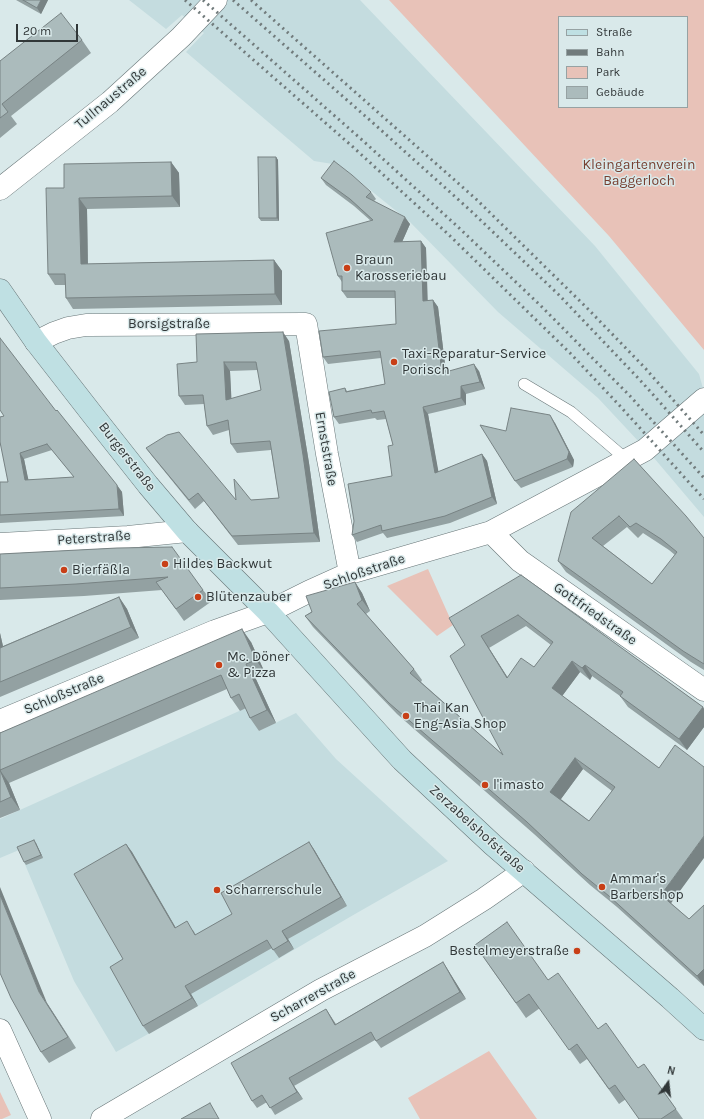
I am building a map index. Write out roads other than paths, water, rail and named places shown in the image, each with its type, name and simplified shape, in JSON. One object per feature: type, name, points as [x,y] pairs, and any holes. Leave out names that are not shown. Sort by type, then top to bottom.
[{"type":"street","name":"Tullnaustraße","points":[[0,189],[110,102],[181,37],[216,0]]},
{"type":"street","name":"Burgerstraße","points":[[0,290],[36,342],[148,486],[187,531],[268,612]]},
{"type":"street","name":"Borsigstraße","points":[[36,342],[68,328],[86,325],[306,324]]},
{"type":"street","name":"Ernststraße","points":[[306,324],[327,454],[350,573]]},
{"type":"street","name":"Schloßstraße","points":[[0,721],[215,631],[268,612],[350,573],[490,532],[646,450],[698,404]]},
{"type":"street","name":"Peterstraße","points":[[0,544],[128,537],[187,531]]},
{"type":"street","name":"Gottfriedstraße","points":[[490,532],[520,562],[704,690]]},
{"type":"street","name":"Zerzabelshofstraße","points":[[268,612],[402,760],[524,871],[701,1021]]},
{"type":"street","name":"Scharrerstraße","points":[[102,1119],[321,990],[425,936],[484,899],[524,871]]},
{"type":"street","points":[[0,1030],[40,1119]]},
{"type":"lane","points":[[524,384],[572,412],[627,460]]},
{"type":"railway","points":[[185,0],[353,147],[448,234],[571,354],[704,499]]},
{"type":"railway","points":[[203,0],[361,139],[457,226],[541,306],[630,396],[704,478]]},
{"type":"railway","points":[[233,0],[471,211],[559,295],[640,380],[704,452]]},
{"type":"railway","points":[[251,0],[476,199],[588,309],[646,369],[704,435]]},
{"type":"place","name":"Braun Karosseriebau","points":[[347,268]]},
{"type":"place","name":"Taxi-Reparatur-Service Porisch","points":[[394,362]]},
{"type":"place","name":"Hildes Backwut","points":[[165,564]]},
{"type":"place","name":"Bierfäßla","points":[[64,570]]},
{"type":"place","name":"Blütenzauber","points":[[198,597]]},
{"type":"place","name":"Mc. Döner & Pizza","points":[[219,665]]},
{"type":"place","name":"Thai Kan Eng-Asia Shop","points":[[406,716]]},
{"type":"place","name":"l'imasto","points":[[485,785]]},
{"type":"place","name":"Ammar's Barbershop","points":[[602,887]]},
{"type":"place","name":"Scharrerschule","points":[[217,890]]},
{"type":"place","name":"Bestelmeyerstraße","points":[[577,951]]},
{"type":"park label","name":"Kleingartenverein Baggerloch","points":[[639,174]]}]
